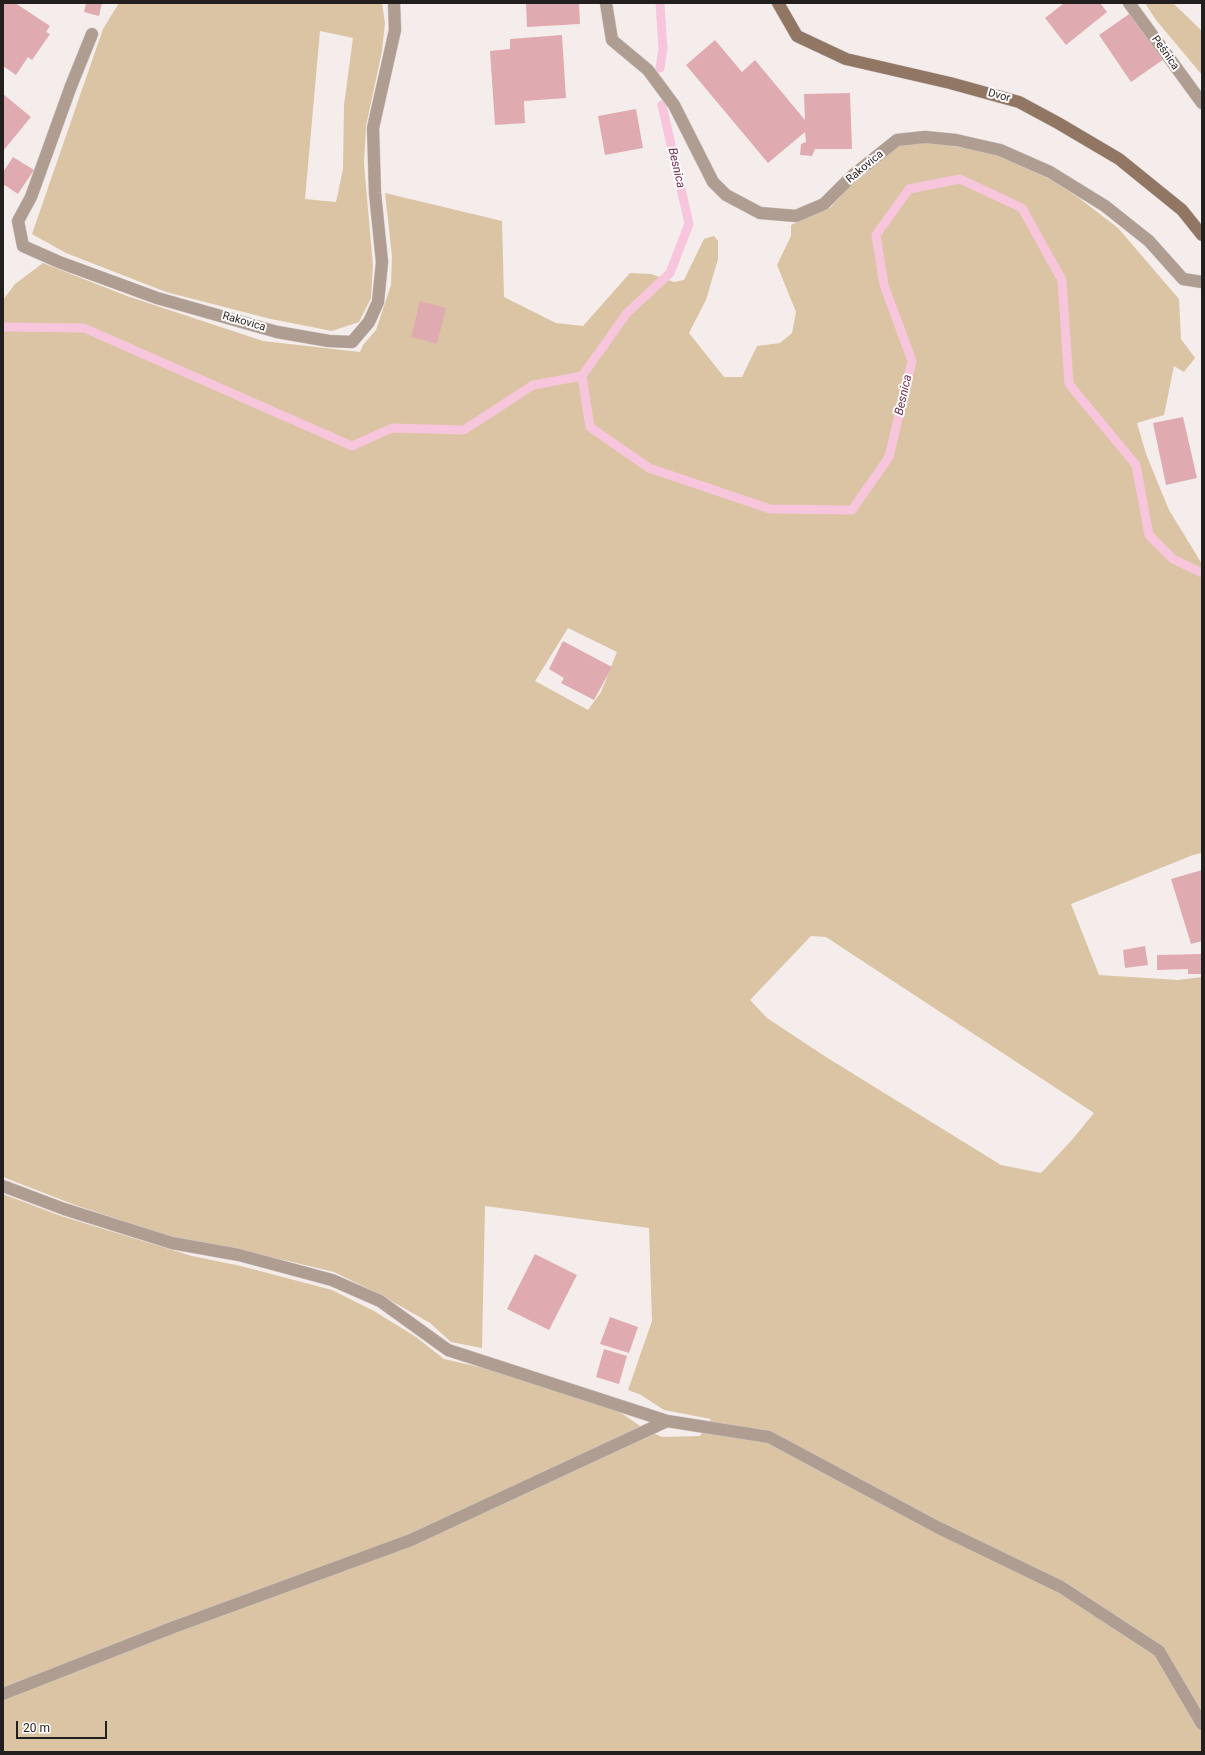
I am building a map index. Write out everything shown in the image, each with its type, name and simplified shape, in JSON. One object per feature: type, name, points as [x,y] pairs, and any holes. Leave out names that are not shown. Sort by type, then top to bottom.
[{"type":"street","name":"Rakovica","points":[[92,34],[71,86],[31,197],[18,221],[23,246],[59,262],[157,298],[277,332],[329,342],[352,342],[369,322],[378,302],[382,262],[375,193],[373,128],[395,30],[394,3]]},
{"type":"street","name":"Rakovica","points":[[606,3],[612,40],[648,70],[674,105],[713,182],[726,195],[760,213],[796,216],[824,204],[852,176],[897,140],[925,137],[956,140],[1000,150],[1050,172],[1105,206],[1149,241],[1183,279],[1202,282]]},
{"type":"street","name":"Dvor","points":[[778,3],[797,36],[846,59],[1019,102],[1058,123],[1119,159],[1182,210],[1202,235]]},
{"type":"street","name":"Pešnica","points":[[1129,3],[1202,103]]},
{"type":"street","points":[[3,1186],[64,1209],[172,1243],[239,1254],[332,1280],[380,1301],[448,1350],[667,1421],[769,1437],[937,1527],[1061,1587],[1159,1652],[1202,1724]]},
{"type":"street","points":[[3,1694],[174,1627],[411,1540],[667,1421]]},
{"type":"shaded area","points":[[119,3],[382,3],[385,23],[382,51],[366,126],[364,164],[373,266],[371,298],[359,322],[332,331],[271,319],[166,292],[66,253],[32,234],[103,29]],"holes":[[[320,31],[353,38],[344,105],[343,169],[336,202],[305,199]]]},
{"type":"shaded area","points":[[1145,3],[1173,3],[1202,31],[1202,75],[1156,20]]},
{"type":"shaded area","points":[[900,141],[925,141],[1000,155],[1053,181],[1079,198],[1118,228],[1179,299],[1181,339],[1195,358],[1184,372],[1174,366],[1164,415],[1137,423],[1146,454],[1169,510],[1202,564],[1202,853],[1193,855],[1071,904],[1099,975],[1178,980],[1202,977],[1202,1752],[3,1752],[3,1194],[61,1216],[192,1256],[241,1266],[332,1290],[374,1311],[416,1337],[444,1359],[497,1371],[618,1411],[646,1430],[662,1437],[700,1436],[711,1419],[664,1410],[641,1395],[628,1390],[652,1321],[649,1228],[485,1206],[482,1348],[451,1342],[430,1323],[381,1295],[334,1272],[169,1236],[75,1205],[3,1177],[3,300],[15,284],[43,263],[127,296],[263,341],[360,352],[363,345],[376,330],[391,285],[392,256],[385,193],[502,221],[504,297],[556,323],[583,326],[630,273],[651,274],[674,282],[684,280],[704,239],[714,236],[718,241],[718,259],[706,300],[689,333],[724,377],[742,377],[757,346],[780,343],[792,333],[796,312],[777,265],[791,236],[791,225],[831,207],[851,185],[867,172],[881,156]],"holes":[[[568,628],[617,652],[601,692],[588,710],[535,681]],[[811,936],[826,937],[1094,1113],[1071,1141],[1041,1173],[1001,1165],[826,1057],[767,1018],[750,1000]]]},
{"type":"building","points":[[3,3],[15,3],[50,26],[46,32],[50,34],[32,60],[28,57],[16,75],[3,66]]},
{"type":"building","points":[[86,3],[102,3],[99,16],[84,12]]},
{"type":"building","points":[[526,3],[579,3],[580,24],[527,27]]},
{"type":"building","points":[[1064,3],[1100,3],[1107,12],[1066,45],[1045,18]]},
{"type":"building","points":[[1132,12],[1164,59],[1131,82],[1099,35]]},
{"type":"building","points":[[562,35],[566,98],[524,101],[525,123],[495,125],[490,51],[510,49],[510,39]]},
{"type":"building","points":[[715,40],[742,72],[755,60],[805,120],[804,94],[850,93],[852,149],[815,149],[812,156],[800,155],[801,144],[806,142],[805,132],[768,163],[686,65]]},
{"type":"building","points":[[3,94],[31,117],[3,151]]},
{"type":"building","points":[[636,109],[643,148],[605,155],[598,116]]},
{"type":"building","points":[[13,157],[34,170],[18,194],[3,184],[3,172]]},
{"type":"building","points":[[420,301],[446,308],[437,344],[411,337]]},
{"type":"building","points":[[1183,417],[1197,478],[1166,485],[1153,423]]},
{"type":"building","points":[[563,641],[612,667],[594,700],[561,683],[564,678],[549,669]]},
{"type":"building","points":[[1202,870],[1202,941],[1191,944],[1171,879]]},
{"type":"building","points":[[1145,946],[1148,965],[1125,968],[1123,950]]},
{"type":"building","points":[[1202,954],[1202,974],[1188,974],[1188,969],[1157,970],[1157,955]]},
{"type":"building","points":[[535,1254],[577,1275],[549,1330],[507,1309]]},
{"type":"building","points":[[610,1317],[638,1327],[629,1353],[600,1344]]},
{"type":"building","points":[[604,1349],[627,1356],[619,1384],[596,1377]]},
{"type":"waterway","name":"Besnica","points":[[660,3],[663,49],[660,68]]},
{"type":"waterway","name":"Besnica","points":[[662,105],[689,224],[670,273],[627,313],[582,376],[590,427],[649,468],[770,509],[852,510],[889,457],[912,361],[884,285],[876,235],[909,189],[960,179],[1022,208],[1062,280],[1069,384],[1136,465],[1149,535],[1173,559],[1202,573]]},
{"type":"waterway","points":[[3,327],[84,328],[352,446],[392,428],[464,430],[533,385],[582,376]]}]
